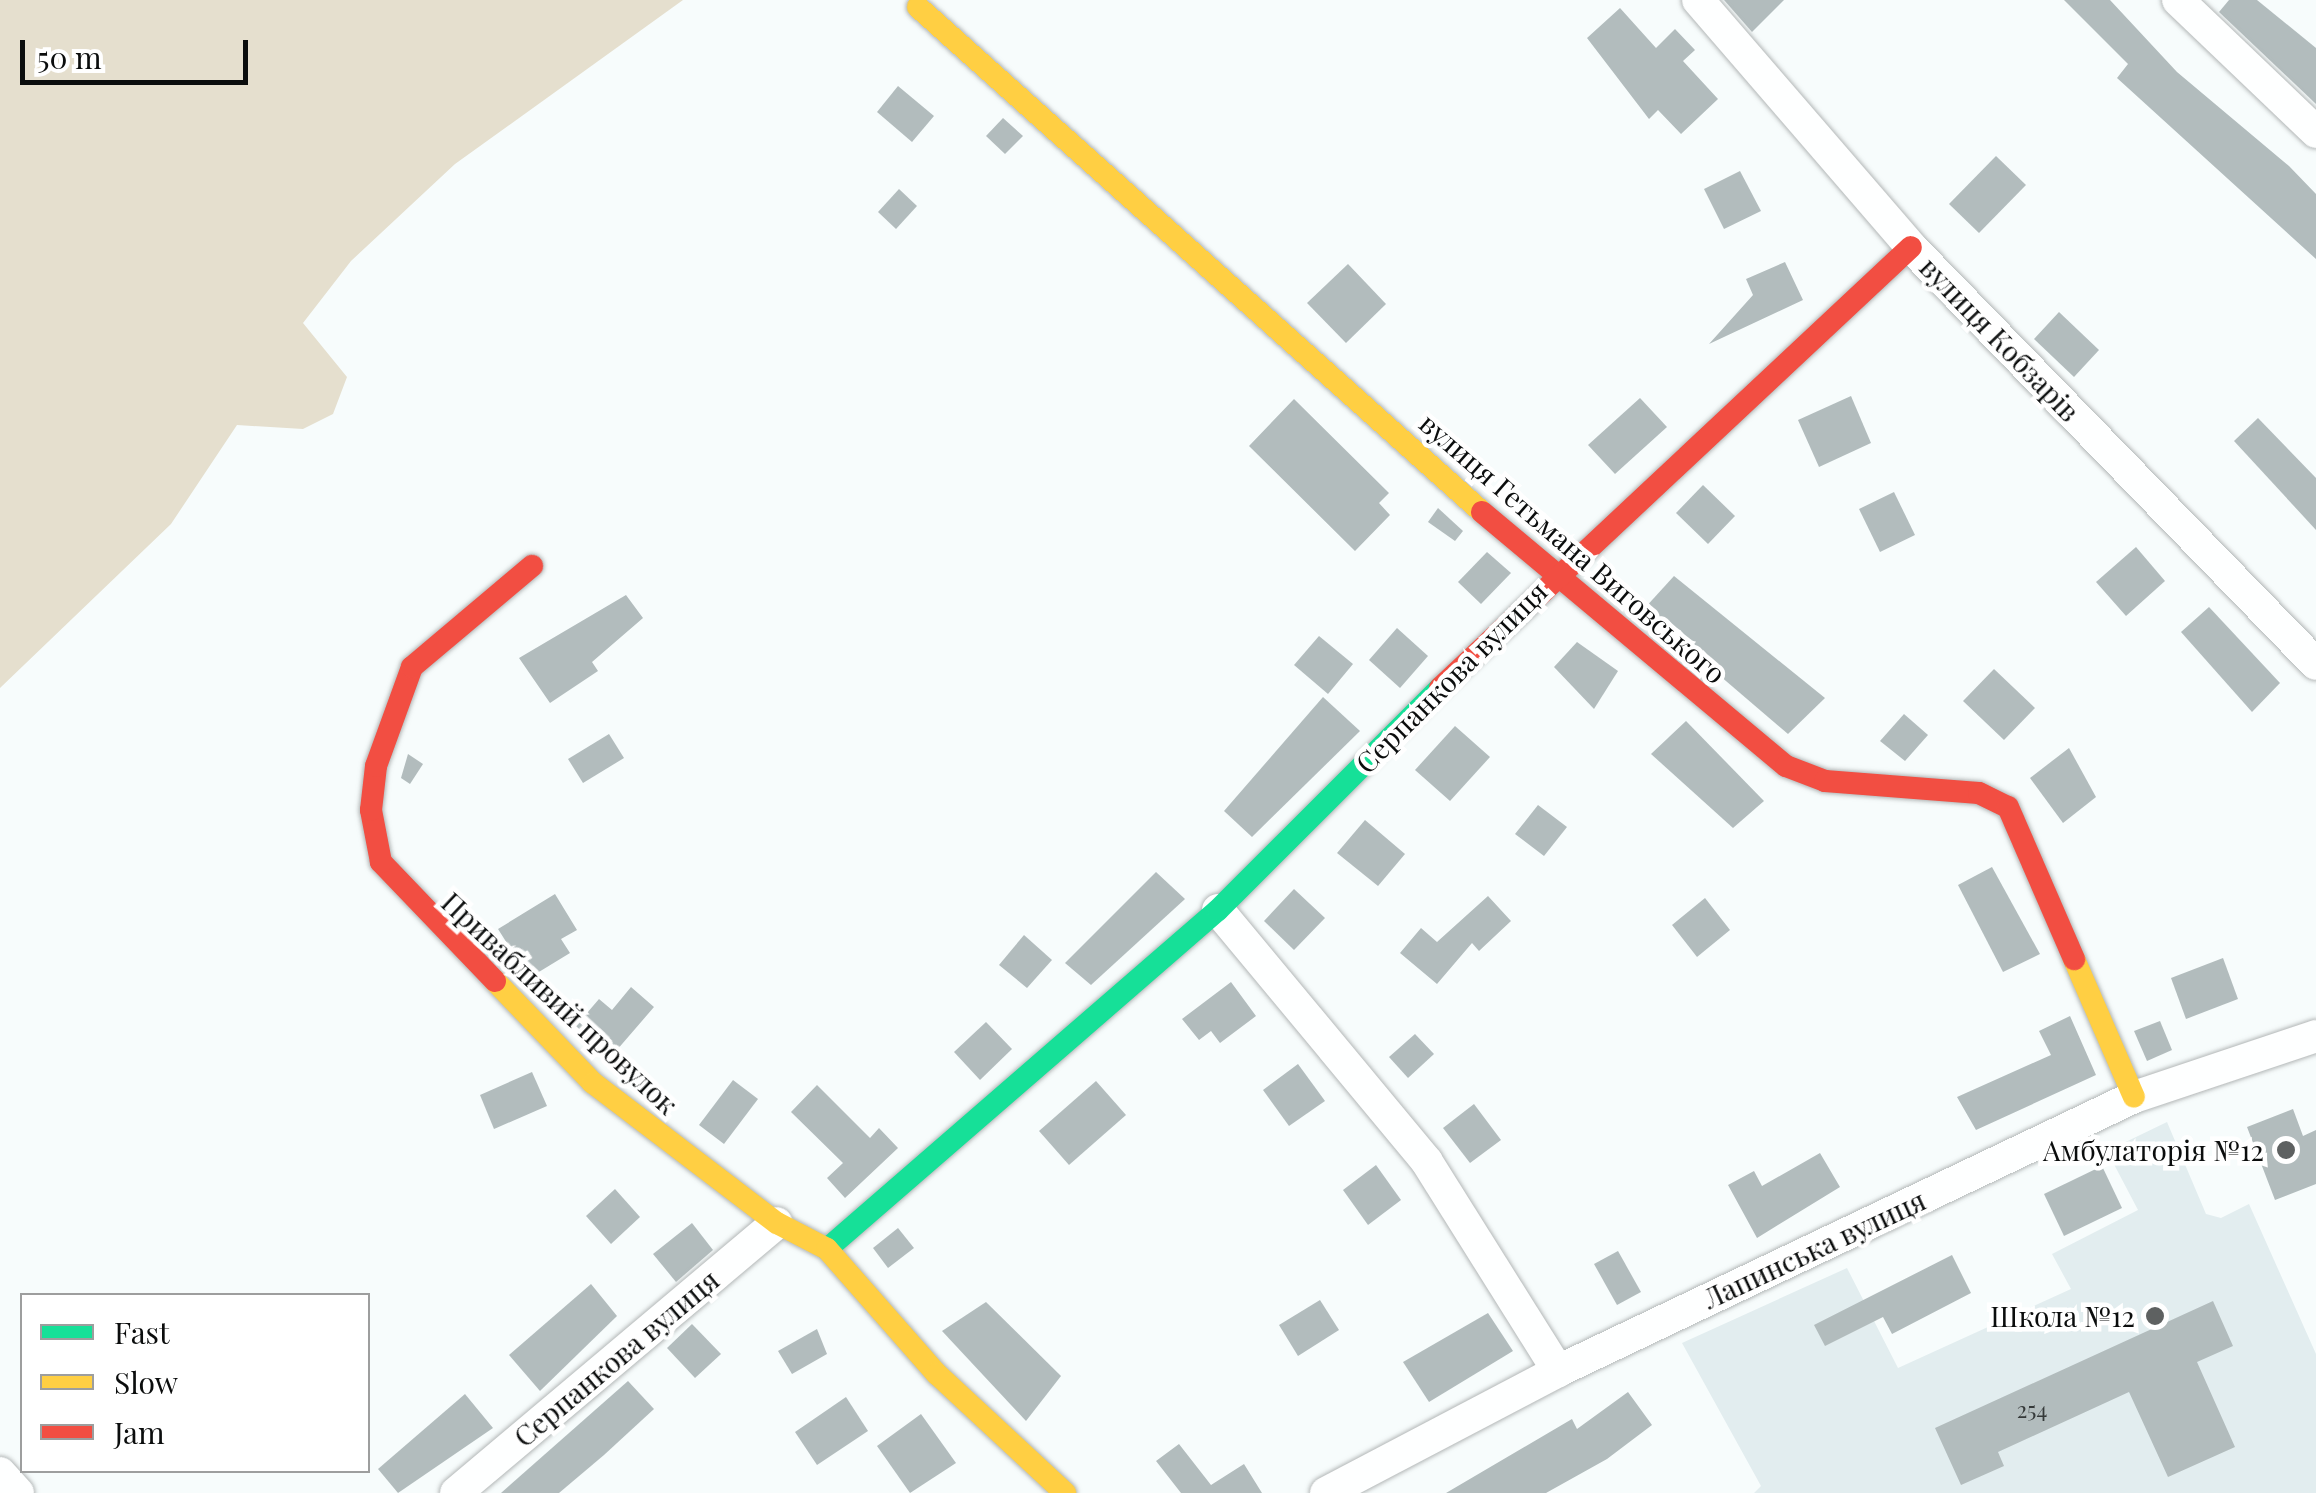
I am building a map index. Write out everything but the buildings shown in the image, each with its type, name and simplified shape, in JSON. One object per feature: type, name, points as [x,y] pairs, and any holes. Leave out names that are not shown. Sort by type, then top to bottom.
[{"type":"street","name":"вулиця Кобзарів","points":[[1698,0],[1911,247],[2316,664]]},
{"type":"street","points":[[2178,0],[2316,132]]},
{"type":"street","name":"вулиця Гетьмана Виговського","points":[[918,7],[1553,576],[1806,777],[1979,793],[2008,807],[2134,1096]]},
{"type":"street","name":"Серпанкова вулиця","points":[[827,1249],[1218,910],[1553,576],[1911,247]]},
{"type":"street","name":"Привабливий провулок","points":[[532,566],[412,667],[376,766],[371,810],[381,862],[593,1082],[777,1223],[827,1249],[937,1374],[1065,1493]]},
{"type":"street","points":[[1218,910],[1427,1162],[1558,1371]]},
{"type":"street","name":"Лапинська вулиця","points":[[1326,1493],[1558,1371],[2134,1096],[2316,1036]]},
{"type":"street","name":"Серпанкова вулиця","points":[[456,1493],[777,1223]]},
{"type":"street","points":[[0,1473],[18,1493]]},
{"type":"shaded area","points":[[0,0],[683,0],[455,164],[351,261],[303,323],[347,377],[333,414],[303,429],[237,425],[171,524],[0,688]]},
{"type":"shaded area","name":"Школа №12","points":[[2167,1122],[2206,1214],[2221,1218],[2249,1204],[2316,1354],[2316,1493],[1754,1493],[1761,1486],[1682,1343],[1847,1268],[1898,1368],[2071,1289],[2052,1254],[2138,1210],[2107,1151]]},
{"type":"traffic: fast","points":[[827,1249],[1218,910],[1440,688]]},
{"type":"traffic: slow","points":[[918,7],[1482,512]]},
{"type":"traffic: slow","points":[[2074,959],[2134,1097]]},
{"type":"traffic: slow","points":[[495,981],[593,1083],[777,1223],[827,1249],[937,1374],[1065,1493]]},
{"type":"traffic: jam","points":[[1440,688],[1911,247]]},
{"type":"traffic: jam","points":[[1482,512],[1786,766],[1825,781],[1979,793],[2008,807],[2074,959]]},
{"type":"traffic: jam","points":[[495,981],[381,862],[371,810],[376,766],[412,667],[532,566]]},
{"type":"place","name":"Амбулаторія №12","points":[[2286,1150]]},
{"type":"place","name":"Школа №12","points":[[2155,1316]]}]
